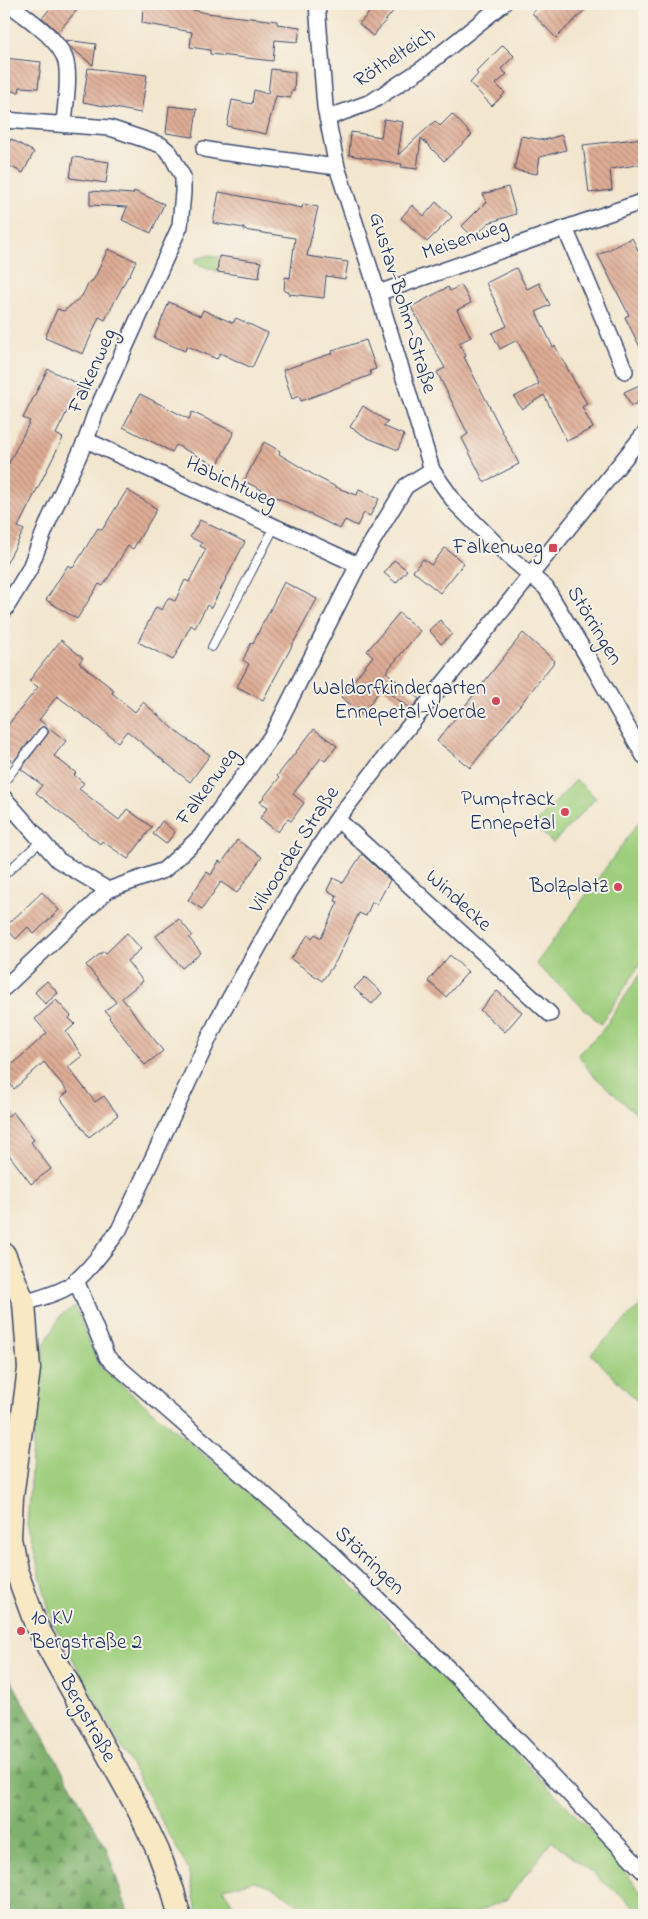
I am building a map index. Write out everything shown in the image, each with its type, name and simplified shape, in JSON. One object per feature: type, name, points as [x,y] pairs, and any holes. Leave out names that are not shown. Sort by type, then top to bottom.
[{"type":"street","points":[[4,120],[64,125],[66,63],[64,54],[54,42],[9,4]]},
{"type":"street","name":"Gustav-Bohm-Straße","points":[[317,4],[327,118],[337,167],[432,470],[456,504],[507,555],[532,574]]},
{"type":"street","name":"Röthelteich","points":[[327,118],[371,102],[422,69],[503,4]]},
{"type":"street","name":"Falkenweg","points":[[4,611],[28,570],[180,226],[183,177],[170,153],[161,145],[110,128],[64,125]]},
{"type":"street","points":[[204,149],[337,167]]},
{"type":"street","name":"Meisenweg","points":[[378,293],[644,201]]},
{"type":"street","points":[[565,228],[625,371]]},
{"type":"street","name":"Vilvoorder Straße","points":[[24,1303],[65,1289],[98,1257],[119,1230],[218,1019],[289,893],[337,819],[406,730],[644,434]]},
{"type":"street","name":"Habichtweg","points":[[86,440],[358,565]]},
{"type":"street","name":"Falkenweg","points":[[4,988],[108,890],[164,870],[200,837],[273,734],[358,565],[406,486],[432,470]]},
{"type":"street","name":"Störringen","points":[[532,574],[546,588],[644,756]]},
{"type":"street","points":[[4,798],[58,860],[108,890]]},
{"type":"street","name":"Windecke","points":[[337,819],[550,1014]]},
{"type":"street","name":"Bergstraße","points":[[4,1254],[24,1303],[29,1369],[12,1497],[10,1538],[16,1570],[36,1626],[158,1851],[173,1891],[179,1915]]},
{"type":"street","name":"Störringen","points":[[76,1280],[107,1357],[325,1547],[466,1686],[644,1872]]},
{"type":"lane","points":[[212,647],[275,526]]},
{"type":"lane","points":[[4,782],[43,732]]},
{"type":"lane","points":[[4,875],[41,841]]},
{"type":"green space","points":[[210,255],[221,258],[219,272],[195,263],[196,259]]},
{"type":"green space","name":"Pumptrack Ennepetal","points":[[576,780],[596,798],[553,843],[534,825]]},
{"type":"green space","name":"Bolzplatz","points":[[644,815],[644,958],[601,1024],[536,964]]},
{"type":"green space","points":[[644,968],[644,1121],[591,1073],[578,1054],[602,1031]]},
{"type":"green space","points":[[644,1301],[644,1408],[591,1354]]},
{"type":"green space","points":[[75,1306],[99,1366],[321,1554],[609,1849],[644,1897],[644,1914],[552,1841],[507,1899],[470,1915],[313,1915],[274,1887],[254,1881],[223,1888],[239,1915],[198,1915],[188,1869],[52,1621],[27,1525],[36,1406],[44,1345],[61,1315]]},
{"type":"green space","points":[[4,1668],[106,1847],[129,1915],[4,1915]]},
{"type":"building","points":[[54,4],[82,4],[58,32],[42,18]]},
{"type":"building","points":[[143,4],[176,6],[206,13],[277,21],[277,24],[300,27],[298,42],[275,40],[273,61],[210,54],[210,50],[190,47],[192,32],[142,23]]},
{"type":"building","points":[[377,4],[399,4],[373,36],[359,24]]},
{"type":"building","points":[[542,4],[591,4],[556,38],[532,13]]},
{"type":"building","points":[[65,40],[96,44],[93,65],[70,47]]},
{"type":"building","points":[[503,45],[514,56],[501,69],[507,74],[496,84],[505,93],[492,106],[470,83],[478,74],[476,72]]},
{"type":"building","points":[[4,58],[41,62],[38,88],[20,87],[19,92],[4,90]]},
{"type":"building","points":[[88,68],[147,75],[141,113],[83,102]]},
{"type":"building","points":[[271,69],[295,72],[294,91],[291,91],[290,98],[276,96],[266,134],[227,126],[232,100],[252,104],[254,90],[268,94]]},
{"type":"building","points":[[169,106],[197,109],[193,137],[166,133]]},
{"type":"building","points":[[452,114],[472,135],[444,161],[421,138],[417,169],[401,167],[402,164],[349,155],[351,132],[381,137],[384,119],[403,122],[398,155],[435,121],[440,126]]},
{"type":"building","points":[[562,135],[566,150],[540,157],[537,174],[514,170],[521,136],[544,140]]},
{"type":"building","points":[[644,138],[644,164],[610,169],[612,190],[589,193],[583,145]]},
{"type":"building","points":[[11,139],[34,152],[23,173],[4,163],[4,153]]},
{"type":"building","points":[[73,157],[109,162],[106,183],[70,178]]},
{"type":"building","points":[[508,187],[516,214],[488,223],[474,238],[462,226],[486,202],[483,194]]},
{"type":"building","points":[[90,191],[133,194],[134,191],[164,204],[151,233],[122,220],[127,207],[90,205]]},
{"type":"building","points":[[219,192],[302,208],[303,204],[318,207],[307,256],[348,262],[345,279],[326,276],[324,298],[289,294],[289,292],[284,291],[285,277],[290,278],[295,238],[213,223]]},
{"type":"building","points":[[436,202],[452,217],[427,242],[401,218],[412,205],[424,216]]},
{"type":"building","points":[[632,238],[644,262],[644,355],[625,317],[629,315],[598,255]]},
{"type":"building","points":[[108,249],[136,261],[105,320],[99,317],[83,354],[45,338],[57,309],[64,311],[82,296],[88,284],[94,279]]},
{"type":"building","points":[[219,256],[261,262],[259,278],[217,272]]},
{"type":"building","points":[[516,268],[527,289],[539,283],[550,305],[536,312],[553,347],[555,346],[587,404],[582,407],[593,428],[567,441],[544,395],[522,409],[514,397],[539,384],[517,340],[500,349],[492,333],[507,326],[486,283]]},
{"type":"building","points":[[461,285],[471,303],[457,310],[471,337],[459,343],[466,356],[464,357],[519,464],[484,482],[462,438],[468,434],[437,372],[445,368],[411,307],[448,287],[450,291]]},
{"type":"building","points":[[169,302],[200,316],[203,310],[233,323],[236,318],[268,333],[252,368],[220,353],[217,359],[187,346],[185,351],[154,338]]},
{"type":"building","points":[[366,340],[376,369],[370,371],[371,375],[301,401],[299,396],[292,399],[283,370]]},
{"type":"building","points":[[48,369],[80,385],[56,434],[63,438],[18,527],[24,530],[4,568],[4,473],[30,421],[23,418]]},
{"type":"building","points":[[644,383],[644,400],[631,406],[624,392]]},
{"type":"building","points":[[140,394],[189,419],[192,412],[234,432],[217,466],[176,445],[172,452],[123,427]]},
{"type":"building","points":[[363,406],[388,422],[383,426],[404,435],[398,450],[368,438],[350,427]]},
{"type":"building","points":[[264,442],[280,451],[279,454],[340,489],[357,495],[359,489],[379,499],[370,516],[364,513],[357,526],[345,520],[340,529],[244,481]]},
{"type":"building","points":[[127,490],[157,509],[133,549],[128,546],[103,586],[99,584],[77,619],[46,600],[68,565],[73,568],[98,528],[102,530]]},
{"type":"building","points":[[200,520],[245,542],[211,608],[207,605],[195,628],[191,625],[173,660],[138,642],[156,607],[162,610],[168,598],[175,601],[185,580],[189,582],[206,549],[200,546],[202,543],[190,537]]},
{"type":"building","points":[[445,548],[464,563],[440,593],[413,571],[423,559],[431,565]]},
{"type":"building","points":[[394,560],[407,570],[396,583],[384,573]]},
{"type":"building","points":[[284,582],[317,599],[263,700],[237,687],[249,664],[243,660]]},
{"type":"building","points":[[399,613],[420,631],[386,672],[419,699],[411,709],[382,688],[362,714],[341,697],[373,656],[367,651]]},
{"type":"building","points":[[440,620],[452,634],[441,644],[429,630]]},
{"type":"building","name":"Waldorfkindergarten Ennepetal-Voerde","points":[[523,633],[555,661],[470,768],[437,741]]},
{"type":"building","points":[[61,640],[83,658],[79,663],[114,690],[112,693],[135,712],[143,702],[182,736],[210,755],[190,782],[127,731],[118,742],[57,696],[39,720],[66,741],[54,756],[76,773],[74,775],[84,783],[79,789],[119,820],[127,809],[152,827],[128,859],[102,841],[100,844],[36,793],[42,785],[21,769],[49,732],[47,728],[43,726],[39,729],[13,762],[4,755],[4,730],[38,687],[29,681]]},
{"type":"building","points":[[314,729],[337,746],[325,761],[321,758],[293,794],[304,803],[291,821],[288,819],[278,832],[260,818],[268,807],[260,802],[279,778],[277,776]]},
{"type":"building","points":[[162,821],[175,832],[166,844],[153,834]]},
{"type":"building","points":[[237,840],[262,857],[237,893],[221,882],[202,909],[188,900],[207,872],[211,875],[219,861],[222,863]]},
{"type":"building","points":[[362,854],[390,880],[377,904],[372,902],[366,916],[359,913],[336,961],[322,981],[291,959],[308,935],[312,938],[315,934],[321,938],[338,902],[335,901],[337,896],[327,890],[333,878],[343,883]]},
{"type":"building","points":[[42,892],[59,910],[34,934],[28,927],[16,939],[5,927]]},
{"type":"building","points":[[179,919],[192,935],[189,938],[201,953],[182,968],[156,936]]},
{"type":"building","points":[[127,933],[141,949],[127,961],[143,981],[122,998],[163,1051],[145,1065],[109,1018],[105,1011],[116,1002],[86,965],[104,951],[106,953]]},
{"type":"building","points":[[450,955],[468,972],[446,997],[428,981]]},
{"type":"building","points":[[365,977],[382,993],[372,1004],[354,988]]},
{"type":"building","points":[[47,981],[58,993],[45,1004],[35,992]]},
{"type":"building","points":[[497,991],[522,1012],[505,1032],[480,1010]]},
{"type":"building","points":[[56,1000],[71,1016],[69,1018],[75,1024],[66,1032],[82,1056],[68,1067],[95,1102],[104,1096],[118,1115],[89,1137],[60,1098],[68,1092],[44,1062],[14,1089],[4,1075],[4,1072],[47,1033],[35,1019]]},
{"type":"building","points":[[13,1112],[34,1140],[31,1142],[51,1169],[31,1184],[4,1148],[4,1119]]},
{"type":"place","name":"Falkenweg","points":[[553,548]]},
{"type":"place","name":"Waldorfkindergarten Ennepetal-Voerde","points":[[496,701]]},
{"type":"place","name":"Pumptrack Ennepetal","points":[[565,812]]},
{"type":"place","name":"Bolzplatz","points":[[618,887]]},
{"type":"place","name":"10 KV Bergstraße 2","points":[[21,1631]]}]
